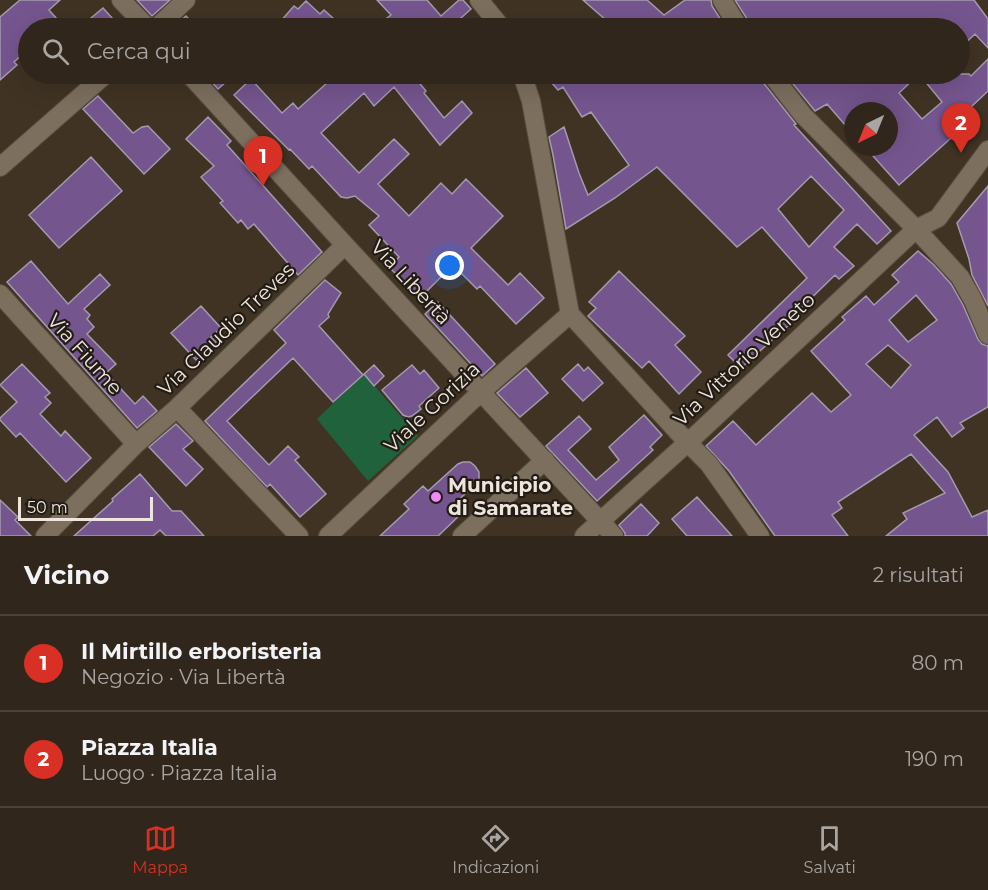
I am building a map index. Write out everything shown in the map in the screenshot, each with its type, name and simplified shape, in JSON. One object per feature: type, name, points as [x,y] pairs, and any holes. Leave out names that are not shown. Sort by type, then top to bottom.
[{"type":"street","points":[[122,0],[139,18]]},
{"type":"street","points":[[167,18],[186,0]]},
{"type":"street","points":[[479,0],[494,18]]},
{"type":"street","points":[[722,0],[733,18]]},
{"type":"street","points":[[0,167],[95,84]]},
{"type":"street","name":"Via Libertà","points":[[198,84],[601,520]]},
{"type":"street","points":[[525,84],[531,101],[570,314],[709,464],[760,536]]},
{"type":"street","points":[[779,84],[803,115],[960,277],[988,335]]},
{"type":"street","name":"Via Vittorio Veneto","points":[[584,536],[688,443],[915,229],[938,218],[988,150]]},
{"type":"street","name":"Via Claudio Treves","points":[[45,536],[136,444],[177,408],[345,245]]},
{"type":"street","name":"Via Fiume","points":[[0,294],[136,444]]},
{"type":"street","name":"Viale Gorizia","points":[[328,536],[481,392],[570,314]]},
{"type":"street","points":[[177,408],[299,536]]},
{"type":"street","points":[[462,536],[545,460]]},
{"type":"street","points":[[601,520],[614,536]]},
{"type":"green space","points":[[364,374],[418,436],[368,481],[317,419]]},
{"type":"building","points":[[20,0],[60,0],[49,10],[56,18],[18,18],[18,58],[14,62],[17,65],[0,80],[0,17]]},
{"type":"building","points":[[137,0],[170,0],[152,16]]},
{"type":"building","points":[[377,0],[427,0],[441,16],[459,0],[463,0],[471,9],[461,18],[387,18],[391,15]]},
{"type":"building","points":[[583,0],[647,0],[664,15],[685,0],[711,0],[720,18],[604,18]]},
{"type":"building","points":[[735,0],[974,0],[988,19],[988,48],[975,34],[970,39],[970,18],[746,18]]},
{"type":"building","points":[[306,1],[320,14],[324,10],[333,18],[284,18],[294,6],[298,9]]},
{"type":"building","points":[[103,8],[112,18],[91,18]]},
{"type":"building","points":[[988,59],[988,91],[955,122],[961,129],[899,185],[873,156],[898,156],[898,102],[844,102],[844,124],[827,104],[815,111],[793,84],[908,84],[899,93],[922,119],[942,102],[927,84],[970,84],[970,75]]},
{"type":"building","points":[[213,84],[224,84],[218,89]]},
{"type":"building","points":[[246,84],[256,84],[282,113],[293,103],[298,109],[326,84],[420,84],[426,91],[424,93],[444,118],[462,101],[472,113],[440,145],[394,87],[374,106],[364,93],[321,133],[359,173],[394,139],[409,154],[378,184],[409,216],[441,183],[452,194],[466,179],[503,216],[471,248],[508,285],[520,273],[544,298],[516,324],[480,286],[477,289],[453,265],[420,298],[389,267],[399,257],[369,225],[379,216],[355,196],[341,197],[312,166],[309,169],[234,95]]},
{"type":"building","points":[[553,84],[764,84],[796,124],[794,125],[891,231],[877,244],[857,224],[834,247],[854,266],[839,279],[835,275],[798,311],[801,314],[741,368],[728,355],[807,278],[762,227],[737,247],[657,167],[615,198],[566,229],[549,137],[564,127],[588,195],[629,165],[591,112],[582,117],[563,87],[558,90]],"holes":[[[811,176],[844,210],[809,247],[778,209]]]},
{"type":"building","points":[[98,96],[133,133],[148,126],[170,149],[144,174],[83,109]]},
{"type":"building","points":[[208,117],[231,141],[227,145],[322,252],[298,275],[254,224],[248,229],[241,220],[238,223],[220,203],[223,201],[201,177],[214,166],[186,139]]},
{"type":"building","points":[[91,157],[122,191],[59,248],[29,215]]},
{"type":"building","points":[[988,186],[988,306],[972,275],[957,223]]},
{"type":"building","points":[[918,251],[951,284],[978,339],[982,344],[988,346],[988,407],[960,423],[964,428],[952,437],[937,417],[914,435],[948,472],[972,517],[988,510],[988,536],[886,536],[907,519],[903,513],[945,493],[911,454],[838,502],[842,508],[832,515],[848,536],[775,536],[729,471],[706,446],[733,421],[756,445],[812,393],[831,412],[851,395],[811,351],[845,320],[842,317],[866,296],[874,305],[899,282],[892,275]],"holes":[[[916,295],[937,320],[908,342],[889,320]],[[888,345],[911,365],[891,388],[866,364]]]},
{"type":"building","points":[[31,261],[68,304],[100,274],[110,285],[84,309],[90,315],[87,319],[94,327],[87,334],[116,364],[106,373],[135,404],[143,396],[157,411],[137,428],[7,282]]},
{"type":"building","points":[[619,271],[685,336],[675,345],[701,372],[679,394],[649,361],[642,368],[588,316],[596,308],[589,302]]},
{"type":"building","points":[[325,280],[341,293],[328,314],[329,317],[319,326],[363,375],[333,402],[293,358],[227,421],[269,465],[288,446],[299,457],[295,460],[326,494],[300,517],[270,484],[267,487],[205,421],[286,343],[274,330]]},
{"type":"building","points":[[438,302],[495,364],[482,376],[425,314]]},
{"type":"building","points":[[201,306],[221,328],[211,337],[216,342],[196,360],[171,333]]},
{"type":"building","points":[[22,364],[50,393],[45,397],[51,403],[40,414],[61,436],[65,431],[91,458],[66,482],[20,433],[16,437],[0,420],[17,402],[0,385]]},
{"type":"building","points":[[578,364],[584,371],[588,367],[603,383],[583,401],[562,379]]},
{"type":"building","points":[[374,365],[384,376],[374,386],[364,374]]},
{"type":"building","points":[[412,365],[420,374],[424,370],[439,388],[419,406],[421,409],[408,417],[403,415],[382,390]]},
{"type":"building","points":[[526,368],[548,393],[520,417],[497,393]]},
{"type":"building","points":[[644,415],[662,435],[650,447],[653,450],[597,501],[546,446],[579,416],[591,429],[568,450],[596,480],[619,460],[609,447]]},
{"type":"building","points":[[176,424],[193,441],[183,449],[203,469],[186,486],[149,447]]},
{"type":"building","name":"Municipio di Samarate","points":[[463,462],[470,462],[475,466],[479,472],[479,479],[454,504],[462,513],[438,536],[380,536],[409,509],[404,504],[423,486],[428,491]]},
{"type":"building","points":[[140,474],[172,511],[181,511],[204,536],[166,536],[160,530],[153,536],[74,536],[113,501],[112,499]]},
{"type":"building","points":[[697,497],[732,536],[687,536],[672,519]]},
{"type":"building","points":[[0,500],[18,517],[15,520],[31,536],[0,536]]},
{"type":"building","points":[[641,504],[659,523],[647,536],[625,536],[619,525]]},
{"type":"place","name":"Piazza Italia","points":[[961,153]]},
{"type":"place","name":"Il Mirtillo erboristeria","points":[[263,186]]},
{"type":"place","name":"Municipio di Samarate","points":[[436,497]]}]
